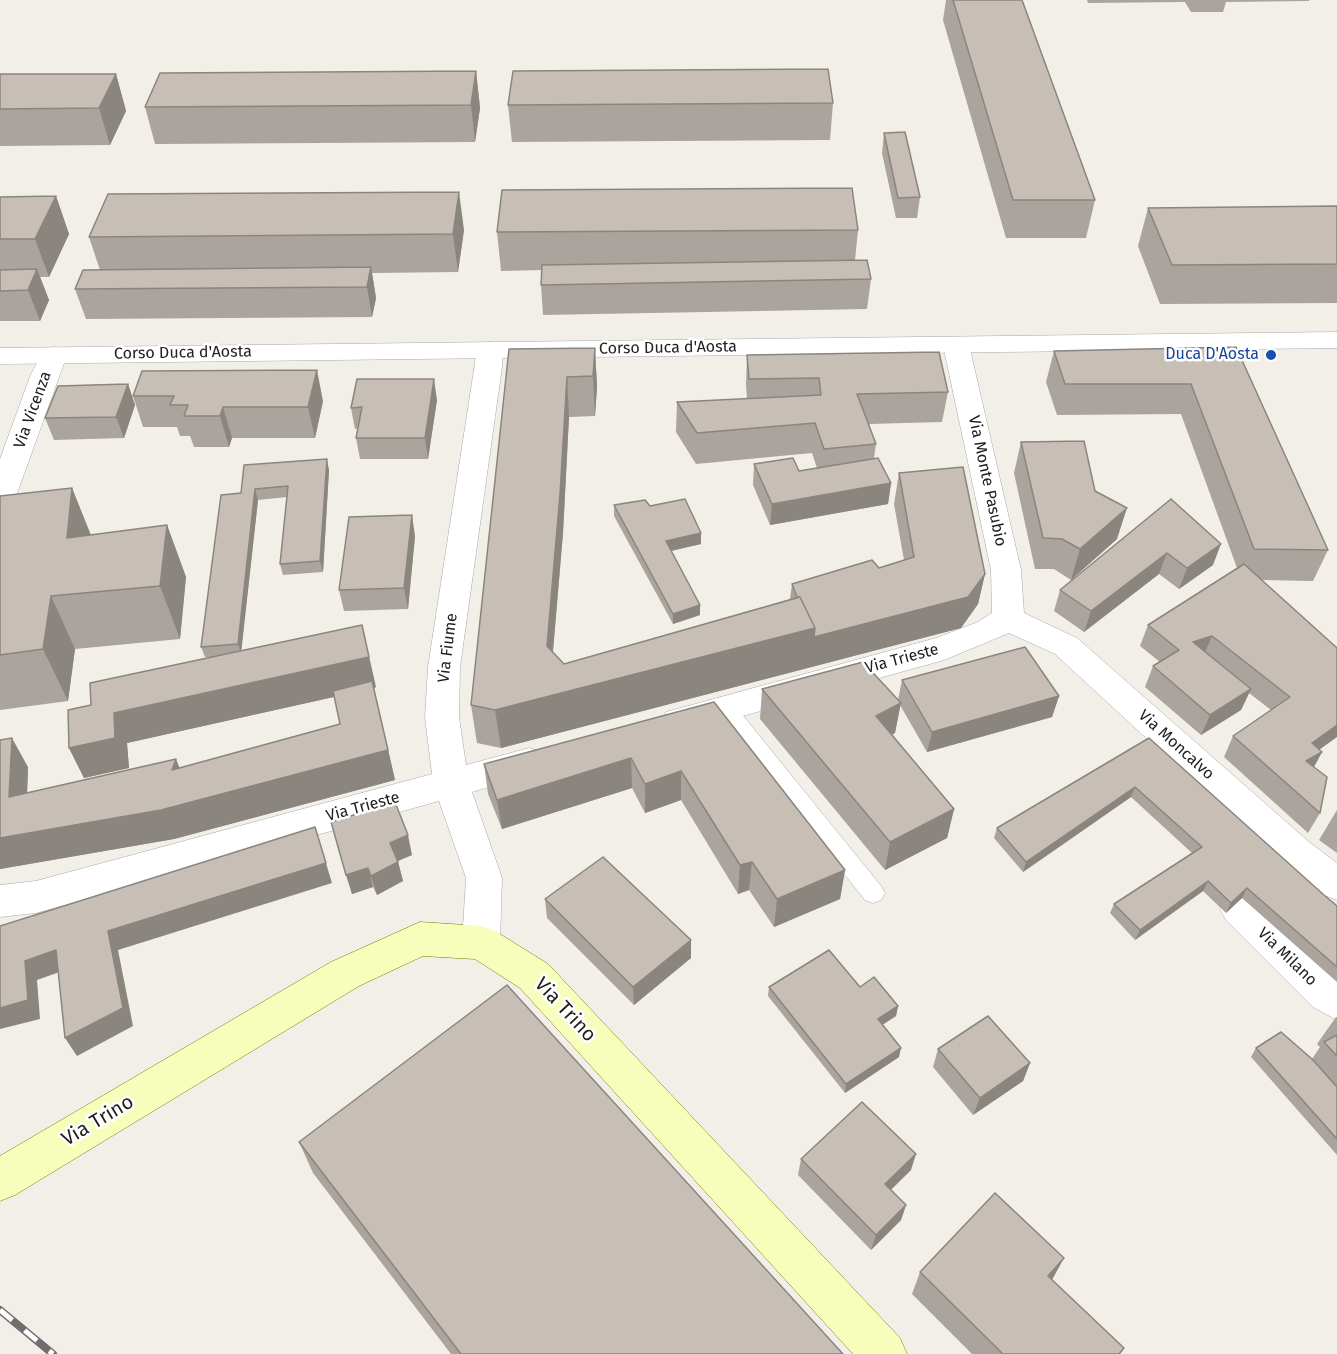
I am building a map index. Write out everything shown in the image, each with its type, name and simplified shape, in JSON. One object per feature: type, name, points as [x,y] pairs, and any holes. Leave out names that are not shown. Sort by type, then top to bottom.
[{"type":"main road","name":"Via Trino","points":[[1,1175],[345,974],[420,939],[481,943],[534,976],[884,1354]]},
{"type":"street","name":"Corso Duca d'Aosta","points":[[0,356],[1337,340]]},
{"type":"street","name":"Via Monte Pasubio","points":[[956,345],[1006,570],[1009,604],[1007,619]]},
{"type":"street","name":"Via Fiume","points":[[481,943],[483,878],[451,783],[442,717],[444,667],[490,350]]},
{"type":"street","name":"Via Vicenza","points":[[0,499],[54,355]]},
{"type":"street","name":"Via Trieste","points":[[644,730],[944,648],[989,630],[1007,619]]},
{"type":"street","name":"Via Moncalvo","points":[[1007,619],[1066,646],[1296,854],[1337,884]]},
{"type":"street","name":"Via Trieste","points":[[0,901],[36,897],[554,755]]},
{"type":"street","name":"Via Milano","points":[[1239,909],[1327,995],[1337,1002]]},
{"type":"lane","points":[[724,708],[873,893]]},
{"type":"building","points":[[953,0],[1022,0],[1095,200],[1013,200]]},
{"type":"building","points":[[828,69],[833,103],[508,105],[513,71]]},
{"type":"building","points":[[476,71],[471,105],[145,107],[160,73]]},
{"type":"building","points":[[0,74],[116,74],[99,108],[0,109]]},
{"type":"building","points":[[905,132],[920,197],[898,198],[884,133]]},
{"type":"building","points":[[852,188],[858,230],[497,232],[502,190]]},
{"type":"building","points":[[459,192],[453,234],[89,237],[108,194]]},
{"type":"building","points":[[56,196],[35,239],[0,239],[0,197]]},
{"type":"building","points":[[1337,206],[1337,264],[1172,265],[1148,208]]},
{"type":"building","points":[[867,260],[871,279],[541,285],[542,265]]},
{"type":"building","points":[[371,267],[367,287],[75,289],[83,270]]},
{"type":"building","points":[[37,269],[28,290],[0,291],[0,270]]},
{"type":"building","points":[[1236,347],[1328,550],[1254,549],[1191,384],[1065,384],[1054,351]]},
{"type":"building","points":[[595,348],[593,376],[567,377],[547,646],[564,664],[800,597],[815,628],[495,710],[471,705],[509,349]]},
{"type":"building","points":[[939,352],[948,392],[857,394],[876,444],[824,449],[815,423],[697,433],[677,402],[821,395],[819,378],[749,379],[747,355]]},
{"type":"building","points":[[317,370],[308,407],[223,407],[220,416],[184,416],[188,405],[170,405],[174,396],[133,396],[142,371]]},
{"type":"building","points":[[357,379],[434,379],[425,438],[356,438],[362,407],[351,408]]},
{"type":"building","points":[[128,384],[116,417],[45,418],[58,386]]},
{"type":"building","points":[[1084,441],[1095,491],[1127,508],[1080,549],[1062,539],[1043,538],[1021,442]]},
{"type":"building","points":[[793,458],[799,471],[878,458],[891,483],[772,504],[754,464]]},
{"type":"building","points":[[327,459],[320,561],[280,564],[288,486],[255,489],[238,644],[201,647],[221,495],[241,493],[244,465]]},
{"type":"building","points":[[963,467],[985,574],[968,597],[814,637],[815,628],[792,584],[872,560],[879,568],[914,557],[899,473]]},
{"type":"building","points":[[72,488],[67,538],[167,525],[160,586],[51,596],[43,649],[0,655],[0,496]]},
{"type":"building","points":[[685,499],[701,533],[666,541],[700,605],[673,614],[614,505],[645,500],[650,506]]},
{"type":"building","points":[[1171,499],[1221,544],[1187,568],[1167,553],[1091,611],[1060,590]]},
{"type":"building","points":[[412,515],[404,588],[339,590],[349,517]]},
{"type":"building","points":[[1244,564],[1337,648],[1337,725],[1312,743],[1322,752],[1306,761],[1327,777],[1320,813],[1233,736],[1290,697],[1212,636],[1193,642],[1251,689],[1210,715],[1153,666],[1179,650],[1148,625]]},
{"type":"building","points":[[362,625],[369,657],[114,713],[115,738],[69,748],[68,710],[91,705],[90,683]]},
{"type":"building","points":[[1025,647],[1059,696],[932,732],[902,680]]},
{"type":"building","points":[[863,662],[901,703],[876,716],[954,809],[890,842],[762,689]]},
{"type":"building","points":[[372,681],[388,750],[161,810],[0,838],[0,740],[12,738],[9,797],[176,759],[172,770],[340,724],[333,691]]},
{"type":"building","points":[[714,702],[845,870],[777,899],[752,862],[740,865],[681,771],[645,784],[631,758],[497,800],[484,764]]},
{"type":"building","points":[[1149,738],[1337,906],[1337,967],[1247,888],[1231,903],[1208,881],[1140,930],[1114,904],[1202,847],[1135,787],[1026,862],[997,828]]},
{"type":"building","points":[[395,802],[408,835],[390,843],[398,862],[371,876],[368,868],[346,875],[331,822]]},
{"type":"building","points":[[315,827],[326,863],[108,931],[123,1008],[65,1038],[56,950],[25,961],[28,1000],[0,1008],[0,926]]},
{"type":"building","points":[[603,857],[691,940],[633,987],[545,899]]},
{"type":"building","points":[[829,950],[860,987],[874,977],[898,1006],[878,1019],[901,1048],[846,1084],[769,987]]},
{"type":"building","points":[[507,985],[843,1354],[461,1354],[299,1142]]},
{"type":"building","points":[[988,1016],[1030,1063],[980,1098],[938,1049]]},
{"type":"building","points":[[1281,1032],[1312,1059],[1337,1087],[1337,1139],[1256,1048]]},
{"type":"building","points":[[1337,1035],[1337,1056],[1324,1042]]},
{"type":"building","points":[[862,1102],[916,1154],[885,1184],[906,1205],[876,1235],[801,1159]]},
{"type":"building","points":[[995,1193],[1064,1258],[1048,1276],[1124,1348],[1119,1354],[1003,1354],[920,1272]]},
{"type":"railway","points":[[0,1310],[53,1354]]},
{"type":"place","name":"Duca D'Aosta","points":[[1271,355]]}]
